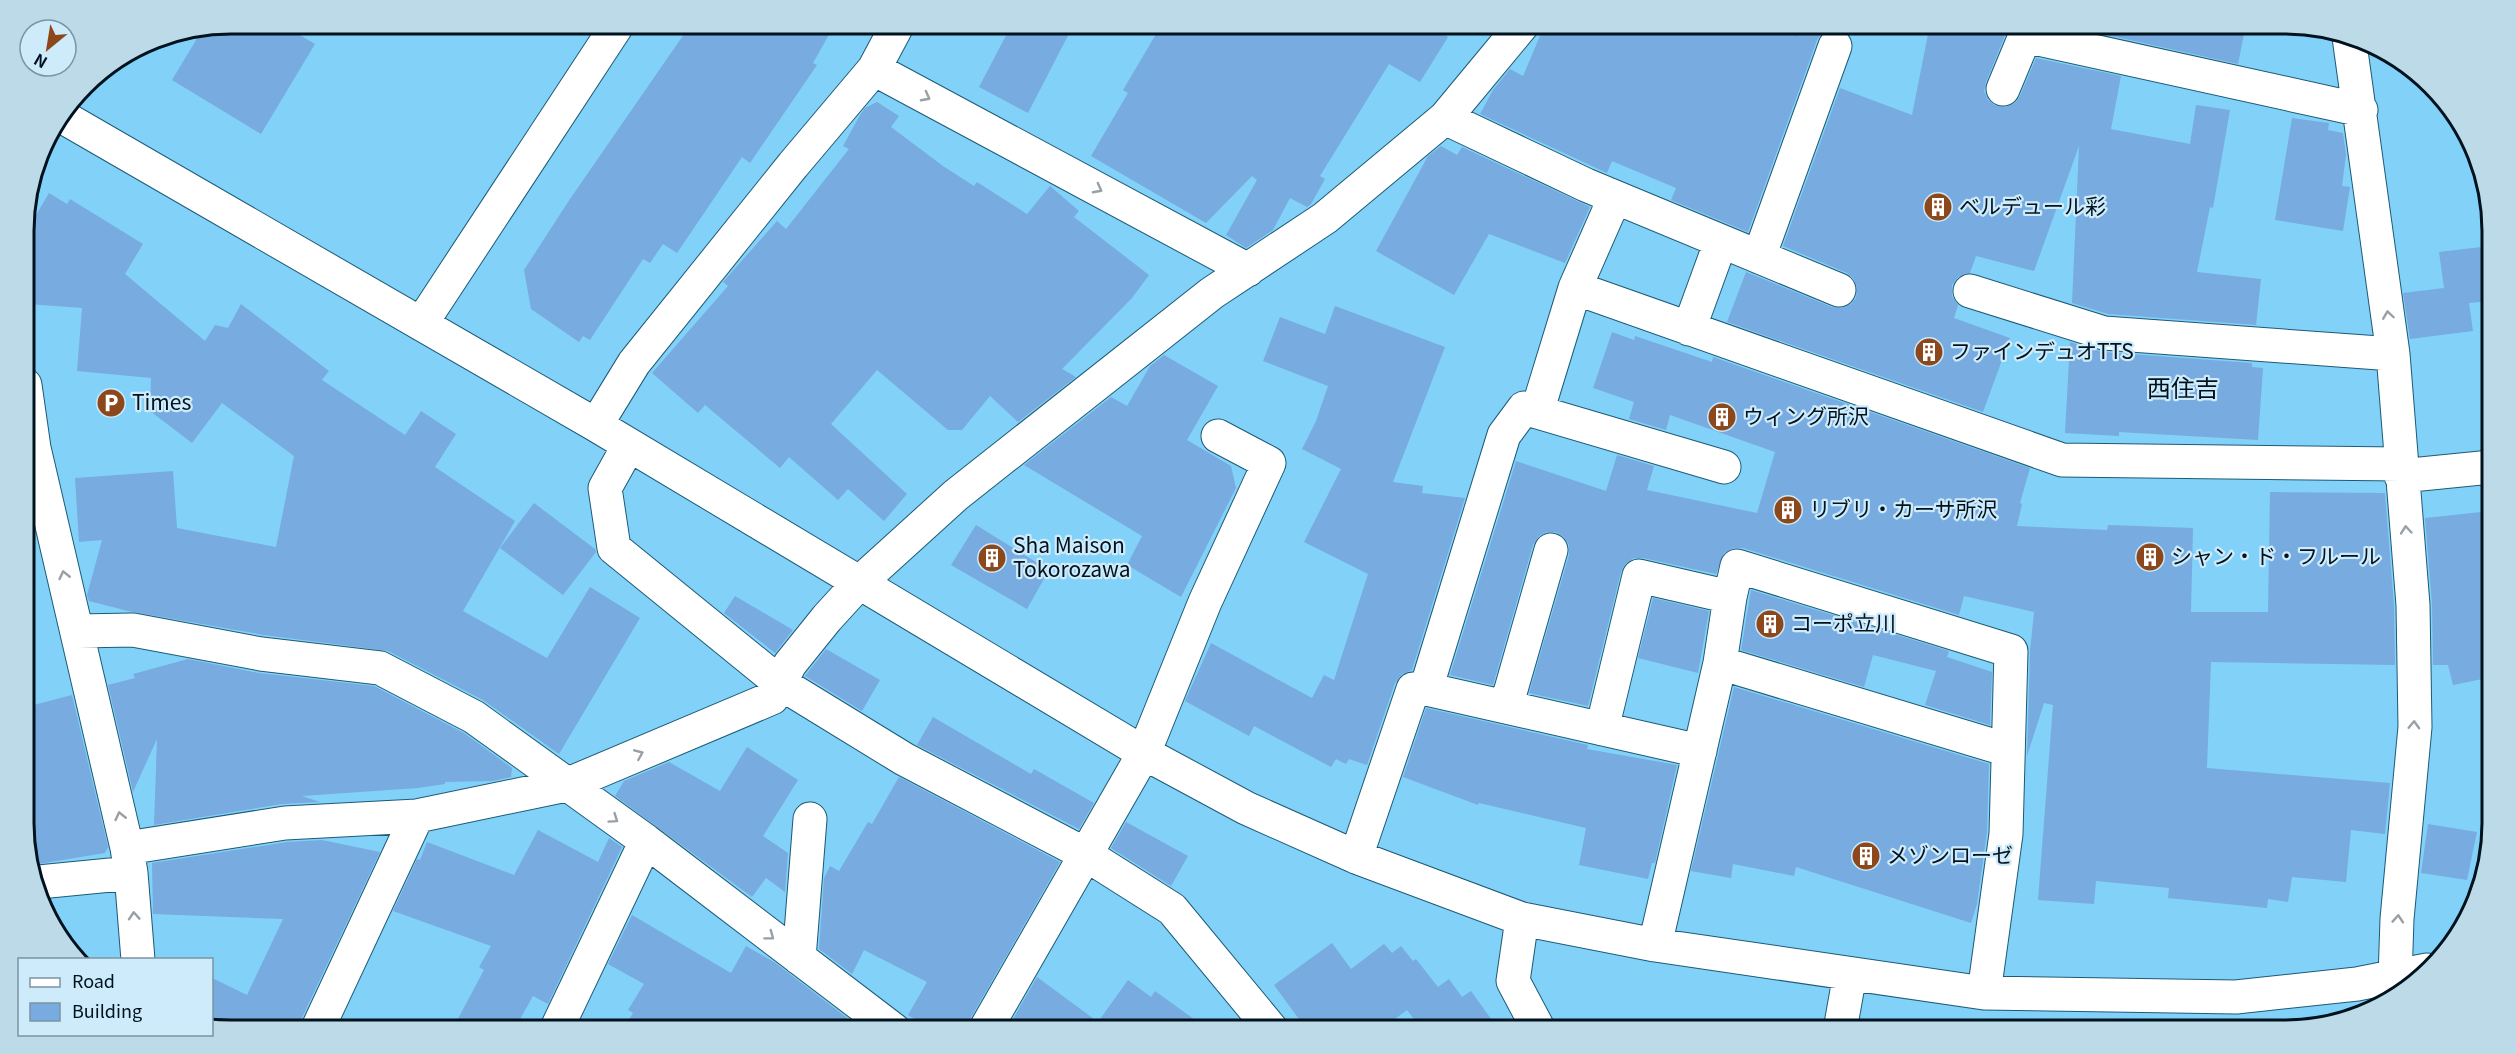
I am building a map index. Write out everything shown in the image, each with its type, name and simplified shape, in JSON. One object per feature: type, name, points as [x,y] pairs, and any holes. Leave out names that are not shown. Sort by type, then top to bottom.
[{"type":"street","points":[[421,324],[606,34]]},
{"type":"street","points":[[596,425],[634,363],[793,165],[874,69],[893,34]]},
{"type":"street","points":[[44,881],[285,823],[417,816],[566,785],[772,698],[790,664],[826,618],[859,583],[956,495],[1186,313],[1325,218],[1445,118],[1515,34]]},
{"type":"street","points":[[2003,89],[2025,36],[2361,110]]},
{"type":"street","points":[[1759,257],[1835,46]]},
{"type":"street","points":[[2350,46],[2393,354],[2413,605],[2415,727],[2397,919],[2395,978]]},
{"type":"street","points":[[874,69],[1248,270]]},
{"type":"street","points":[[1445,118],[1615,197],[1839,290]]},
{"type":"street","points":[[69,121],[596,425],[1144,753],[1245,808],[1356,857],[1522,919],[1654,945],[1984,993],[2353,998],[2395,978],[2410,974]]},
{"type":"street","points":[[1537,412],[1575,288],[1615,197]]},
{"type":"street","points":[[1689,329],[1721,241]]},
{"type":"street","points":[[1575,288],[2062,460],[2401,470],[2482,467]]},
{"type":"street","points":[[1970,291],[2104,333],[2393,354]]},
{"type":"street","points":[[1426,689],[1504,435],[1524,408],[1724,467]]},
{"type":"street","points":[[990,1020],[1144,753],[1205,602],[1269,463],[1218,436]]},
{"type":"street","points":[[629,445],[605,488],[614,548],[780,683],[904,759],[1085,854],[1172,909],[1263,1020]]},
{"type":"street","points":[[35,467],[78,632],[130,861],[138,958]]},
{"type":"street","points":[[1506,707],[1551,550]]},
{"type":"street","points":[[1654,945],[1720,663],[1737,566],[2011,651],[2006,834],[1984,993]]},
{"type":"street","points":[[1602,729],[1639,576],[1730,597]]},
{"type":"street","points":[[78,632],[133,630],[261,654],[380,668],[474,717],[646,841],[881,1020]]},
{"type":"street","points":[[1720,663],[2008,750]]},
{"type":"street","points":[[1356,857],[1413,689],[1426,689],[1700,751]]},
{"type":"street","points":[[322,1020],[417,816]]},
{"type":"street","points":[[800,958],[810,819]]},
{"type":"street","points":[[561,1020],[646,841]]},
{"type":"street","points":[[1522,919],[1513,981],[1533,1019]]},
{"type":"street","points":[[1842,1019],[1850,974]]},
{"type":"building","points":[[232,34],[298,34],[315,44],[261,134],[172,80],[197,38]]},
{"type":"building","points":[[684,34],[829,34],[813,63],[817,65],[750,163],[742,157],[677,253],[663,244],[650,263],[643,259],[590,340],[583,336],[579,342],[531,309],[524,270]]},
{"type":"building","points":[[1007,34],[1069,34],[1028,113],[979,87]]},
{"type":"building","points":[[1156,34],[1443,34],[1448,37],[1420,82],[1389,64],[1320,176],[1325,179],[1311,204],[1307,207],[1290,198],[1273,230],[1246,248],[1226,235],[1257,180],[1252,176],[1206,223],[1091,156],[1128,93],[1123,90]]},
{"type":"building","points":[[1541,34],[1821,34],[1748,232],[1671,200],[1676,188],[1612,161],[1607,173],[1480,114],[1493,90],[1510,69],[1523,76]]},
{"type":"building","points":[[1928,34],[2006,34],[1984,91],[1988,100],[1996,106],[2006,107],[2015,103],[2036,58],[2121,76],[2111,129],[2190,144],[2196,105],[2230,110],[2213,208],[2210,207],[2197,272],[2261,279],[2256,325],[2108,314],[2072,303],[2079,146],[2034,271],[1976,256],[1970,273],[1958,277],[1952,285],[1952,296],[1958,305],[1954,318],[2010,338],[1983,412],[1727,322],[1746,272],[1832,307],[1842,308],[1851,304],[1856,298],[1857,287],[1853,278],[1847,273],[1783,246],[1840,88],[1912,115]]},
{"type":"building","points":[[2103,34],[2244,34],[2238,64]]},
{"type":"building","points":[[877,102],[899,116],[891,127],[943,166],[974,186],[977,182],[1027,214],[1050,186],[1079,211],[1074,217],[1149,275],[1132,298],[1062,369],[1076,377],[1018,422],[990,396],[962,430],[948,430],[877,370],[831,424],[907,494],[884,521],[848,489],[838,500],[789,457],[780,468],[705,405],[698,413],[652,373],[728,286],[723,282],[777,221],[786,229],[849,149],[843,146],[865,108]]},
{"type":"building","points":[[2292,118],[2329,123],[2328,130],[2343,133],[2346,155],[2342,186],[2350,187],[2343,231],[2275,220]]},
{"type":"building","points":[[1441,146],[1457,155],[1462,147],[1590,207],[1565,263],[1489,234],[1454,295],[1376,251],[1428,156]]},
{"type":"building","points":[[49,193],[67,204],[70,199],[143,244],[125,274],[205,341],[215,325],[228,328],[241,304],[329,371],[322,380],[405,435],[421,411],[456,434],[435,467],[515,521],[463,611],[547,658],[590,587],[640,618],[559,754],[483,700],[388,651],[264,635],[128,611],[89,601],[87,595],[102,540],[79,542],[75,478],[173,471],[177,528],[276,547],[294,456],[222,403],[192,443],[150,411],[151,378],[77,371],[82,308],[35,305],[36,215]]},
{"type":"building","points":[[2482,247],[2482,302],[2469,303],[2473,331],[2410,339],[2403,293],[2444,288],[2439,252]]},
{"type":"building","points":[[1335,306],[1445,347],[1393,482],[1423,486],[1422,493],[1465,498],[1412,670],[1402,674],[1395,683],[1367,765],[1349,759],[1346,764],[1336,759],[1331,767],[1254,726],[1249,736],[1185,701],[1211,643],[1312,698],[1324,675],[1334,680],[1368,574],[1304,542],[1341,469],[1302,449],[1316,421],[1328,386],[1263,361],[1280,317],[1325,334]]},
{"type":"building","points":[[1612,332],[1634,340],[1635,336],[1712,362],[1713,357],[2030,468],[2020,503],[2022,504],[2017,526],[2107,530],[2108,525],[2193,528],[2191,612],[2268,612],[2270,492],[2385,493],[2394,606],[2395,665],[2211,662],[2207,768],[2390,783],[2385,834],[2351,830],[2346,882],[2292,877],[2288,902],[2268,899],[2267,908],[2168,898],[2169,888],[2096,881],[2094,904],[2038,900],[2053,705],[2044,703],[2027,756],[2030,651],[2034,612],[1964,596],[1959,615],[1743,548],[1733,548],[1724,553],[1716,574],[1643,558],[1634,558],[1626,563],[1621,572],[1588,706],[1529,693],[1569,555],[1569,545],[1564,537],[1556,532],[1546,532],[1538,537],[1533,545],[1493,685],[1450,675],[1516,461],[1606,491],[1617,455],[1654,466],[1647,490],[1757,513],[1775,452],[1670,415],[1666,430],[1629,419],[1634,402],[1593,388]]},
{"type":"building","points":[[2070,342],[2103,352],[2252,363],[2252,367],[2263,368],[2258,440],[2119,432],[2119,436],[2065,433]]},
{"type":"building","points":[[1164,355],[1218,386],[1187,440],[1231,466],[1236,488],[1181,597],[1127,565],[1142,536],[1024,465],[1111,397],[1127,406],[1150,366]]},
{"type":"building","points":[[534,503],[596,552],[563,595],[500,548]]},
{"type":"building","points":[[2482,512],[2482,679],[2453,685],[2448,665],[2433,665],[2432,604],[2425,518]]},
{"type":"building","name":"Sha Maison Tokorozawa","points":[[976,525],[1049,570],[1027,609],[951,565]]},
{"type":"building","points":[[1751,590],[1949,651],[1947,657],[1992,672],[1990,725],[1925,705],[1936,671],[1873,655],[1864,687],[1741,650]]},
{"type":"building","points":[[735,596],[793,630],[775,653],[724,613]]},
{"type":"building","points":[[1653,598],[1709,611],[1698,673],[1638,658]]},
{"type":"building","points":[[826,649],[880,680],[862,711],[805,676]]},
{"type":"building","points":[[188,659],[259,673],[374,686],[464,733],[512,768],[511,777],[493,781],[445,782],[445,784],[418,788],[302,796],[320,802],[282,804],[154,825],[157,739],[133,792],[108,685],[135,678],[133,674]]},
{"type":"building","points":[[1734,687],[1989,764],[1987,832],[1977,904],[1971,923],[1796,867],[1794,876],[1733,864],[1731,878],[1691,871]]},
{"type":"building","points":[[72,695],[108,847],[105,853],[39,864],[34,822],[34,705]]},
{"type":"building","points":[[1426,708],[1588,745],[1587,749],[1677,765],[1655,863],[1652,863],[1648,879],[1579,865],[1586,828],[1479,803],[1478,805],[1403,777]]},
{"type":"building","points":[[933,717],[1031,774],[1034,769],[1094,803],[1079,829],[917,745]]},
{"type":"building","points":[[747,747],[798,780],[763,836],[788,853],[785,892],[766,878],[752,897],[615,796],[624,781],[669,762],[720,791]]},
{"type":"building","points":[[899,777],[1060,862],[970,1020],[916,1020],[908,1015],[927,982],[864,950],[852,974],[819,949],[824,878],[830,866],[839,871],[868,822],[872,824]]},
{"type":"building","points":[[1126,822],[1188,856],[1171,886],[1111,848]]},
{"type":"building","points":[[2428,824],[2477,832],[2467,880],[2421,873]]},
{"type":"building","points":[[538,830],[598,862],[609,838],[622,847],[548,1004],[533,996],[520,1020],[457,1020],[484,970],[479,967],[491,946],[393,911],[427,842],[514,875]]},
{"type":"building","points":[[322,840],[380,852],[301,1020],[213,1019],[213,978],[247,995],[283,919],[153,914],[152,863],[287,842]]},
{"type":"building","points":[[632,915],[731,973],[746,946],[774,962],[850,1020],[629,1020],[633,1013],[628,1010],[644,984],[608,964]]},
{"type":"building","points":[[1332,943],[1351,969],[1384,944],[1392,953],[1401,946],[1413,961],[1416,959],[1438,987],[1449,979],[1462,997],[1471,991],[1491,1019],[1414,1019],[1407,1010],[1394,1019],[1299,1019],[1274,985]]},
{"type":"building","points":[[1037,977],[1095,1020],[1013,1020]]},
{"type":"building","points":[[1128,980],[1151,997],[1155,991],[1195,1020],[1100,1020]]},
{"type":"place","name":"ベルデュール彩","points":[[1938,207]]},
{"type":"place","name":"ファインデュオTTS","points":[[1929,352]]},
{"type":"place","name":"Times","points":[[111,403]]},
{"type":"place","name":"ウィング所沢","points":[[1722,417]]},
{"type":"place","name":"リブリ・カーサ所沢","points":[[1788,510]]},
{"type":"place","name":"シャン・ド・フルール","points":[[2150,557]]},
{"type":"place","name":"Sha Maison Tokorozawa","points":[[992,558]]},
{"type":"place","name":"コーポ立川","points":[[1770,624]]},
{"type":"place","name":"メゾンローゼ","points":[[1866,856]]},
{"type":"district","name":"西住吉","points":[[2183,389]]}]
